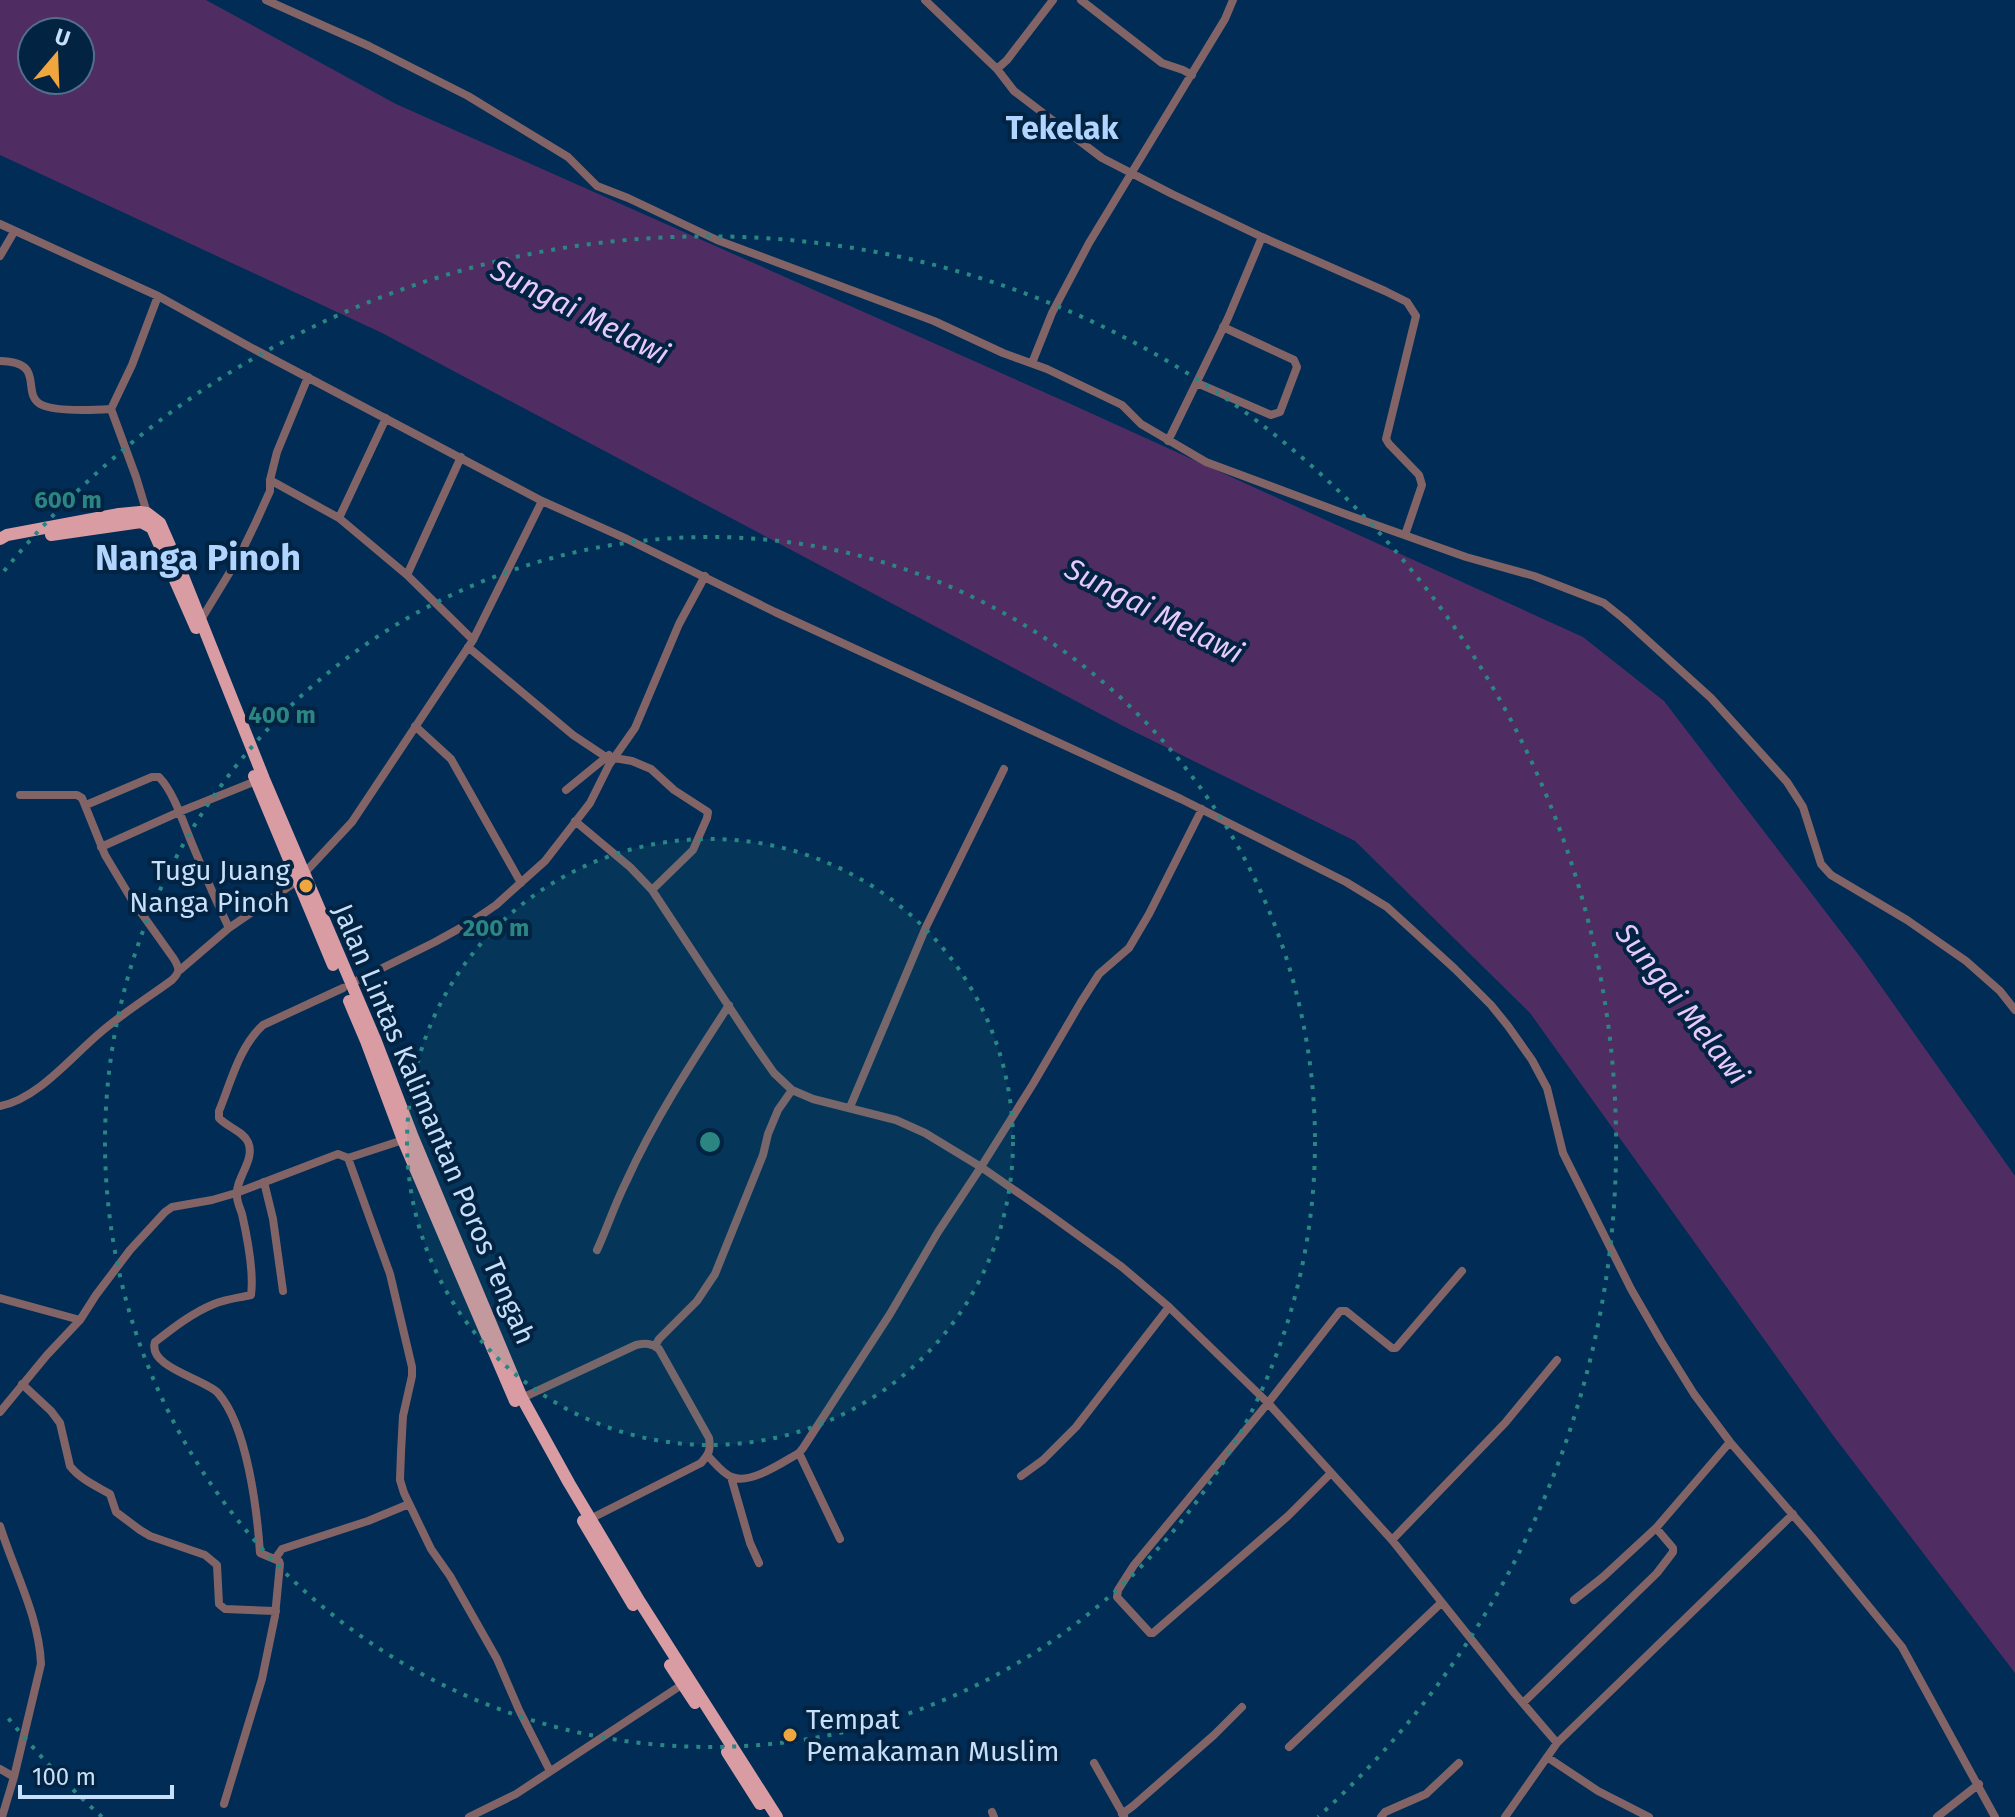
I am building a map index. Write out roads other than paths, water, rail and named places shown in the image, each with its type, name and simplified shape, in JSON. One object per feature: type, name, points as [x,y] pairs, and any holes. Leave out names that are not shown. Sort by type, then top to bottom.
[{"type":"main road","name":"Jalan Lintas Kalimantan Poros Tengah","points":[[0,540],[7,535],[119,514],[147,513],[160,523],[256,781],[347,986],[375,1039],[522,1398],[612,1573],[768,1817]]},
{"type":"main road","name":"Jalan Lintas Kalimantan Poros Tengah","points":[[0,540],[9,542],[141,522],[152,528],[198,624],[300,878]]},
{"type":"main road","name":"Jalan Lintas Kalimantan Poros Tengah","points":[[347,986],[403,1140],[515,1401],[533,1436],[777,1817]]},
{"type":"street","points":[[266,0],[369,46],[468,96],[568,157],[597,186],[717,240],[934,321],[1032,363],[1122,405],[1141,424],[1206,462],[1466,557],[1534,576],[1604,603],[1711,698],[1787,782],[1803,807],[1821,864],[1831,875],[1907,920],[1966,961],[2000,991],[2015,1010]]},
{"type":"street","points":[[925,0],[997,69],[1014,91],[1102,158],[1262,237],[1407,302],[1416,316],[1386,439],[1419,475],[1422,485],[1405,535]]},
{"type":"street","points":[[997,69],[1053,0]]},
{"type":"street","points":[[1081,0],[1162,63],[1192,75]]},
{"type":"street","points":[[1032,363],[1052,313],[1089,243],[1192,75],[1233,0]]},
{"type":"street","points":[[0,224],[158,296],[542,501],[1202,809],[1346,882],[1387,907],[1455,969],[1508,1026],[1532,1060],[1547,1088],[1563,1153],[1631,1289],[1694,1394],[1730,1442],[1902,1647],[1995,1817]]},
{"type":"street","points":[[0,256],[14,232]]},
{"type":"street","points":[[1168,441],[1262,237]]},
{"type":"street","points":[[147,513],[111,409],[132,365],[158,296]]},
{"type":"street","points":[[1197,383],[1271,415],[1280,412],[1297,367],[1294,360],[1223,327]]},
{"type":"street","points":[[0,361],[26,368],[33,395],[44,407],[111,409]]},
{"type":"street","points":[[198,624],[239,557],[270,491],[277,452],[308,377]]},
{"type":"street","points":[[339,518],[386,418]]},
{"type":"street","points":[[407,575],[461,457]]},
{"type":"street","points":[[270,480],[339,518],[407,575],[470,644],[573,735],[608,760],[632,761],[651,769],[674,790],[708,812],[693,850],[652,890]]},
{"type":"street","points":[[0,1106],[21,1100],[103,1030],[172,980],[229,928],[300,878],[352,822],[470,644],[542,501]]},
{"type":"street","points":[[566,790],[608,760],[624,744],[639,719],[679,624],[705,576]]},
{"type":"street","points":[[415,726],[451,759],[521,883]]},
{"type":"street","points":[[224,1804],[262,1679],[276,1611],[280,1564],[260,1553],[255,1508],[240,1437],[226,1405],[210,1387],[167,1365],[153,1347],[179,1323],[199,1311],[223,1300],[251,1295],[249,1257],[236,1193],[250,1150],[243,1135],[219,1118],[219,1111],[253,1034],[263,1025],[435,942],[496,905],[545,861],[590,803],[608,760]]},
{"type":"street","points":[[850,1107],[926,927],[1004,769]]},
{"type":"street","points":[[86,805],[152,777],[164,781],[229,928]]},
{"type":"street","points":[[101,847],[256,781]]},
{"type":"street","points":[[20,795],[77,795],[82,798],[101,847],[132,900],[180,970]]},
{"type":"street","points":[[708,1456],[731,1477],[740,1479],[756,1476],[799,1453],[890,1314],[1099,974],[1129,948],[1202,809]]},
{"type":"street","points":[[575,821],[630,867],[652,890],[753,1043],[774,1073],[792,1090],[813,1099],[896,1120],[925,1133],[981,1167],[1122,1267],[1169,1307],[1268,1403],[1392,1540],[1557,1743]]},
{"type":"street","points":[[597,1250],[642,1150],[685,1073],[729,1005]]},
{"type":"street","points":[[655,1346],[697,1301],[715,1274],[778,1110],[792,1090]]},
{"type":"street","points":[[0,1412],[80,1320],[130,1250],[172,1207],[236,1193],[338,1154],[348,1158],[403,1140]]},
{"type":"street","points":[[348,1158],[390,1274],[412,1367],[403,1416],[400,1480],[431,1549],[450,1576],[497,1659],[550,1771]]},
{"type":"street","points":[[264,1182],[273,1219],[283,1291]]},
{"type":"street","points":[[1331,1473],[1288,1516],[1156,1631],[1150,1633],[1117,1594],[1126,1576],[1340,1311],[1346,1311],[1396,1348],[1462,1271]]},
{"type":"street","points":[[0,1298],[80,1320]]},
{"type":"street","points":[[1021,1476],[1043,1460],[1076,1427],[1169,1307]]},
{"type":"street","points":[[522,1398],[645,1343],[659,1349],[709,1438],[711,1448],[701,1463],[587,1520]]},
{"type":"street","points":[[1392,1540],[1505,1423],[1557,1360]]},
{"type":"street","points":[[22,1384],[60,1423],[70,1466],[110,1494],[116,1512],[150,1536],[205,1555],[217,1565],[219,1604],[222,1607],[276,1611]]},
{"type":"street","points":[[1574,1600],[1656,1528],[1730,1442]]},
{"type":"street","points":[[799,1453],[840,1539]]},
{"type":"street","points":[[731,1477],[759,1563]]},
{"type":"street","points":[[275,1559],[282,1549],[409,1504]]},
{"type":"street","points":[[1505,1817],[1557,1743],[1793,1514]]},
{"type":"street","points":[[0,1526],[40,1646],[41,1664],[2,1817]]},
{"type":"street","points":[[1523,1703],[1664,1565],[1673,1548],[1656,1528]]},
{"type":"street","points":[[1289,1747],[1441,1603]]},
{"type":"street","points":[[469,1817],[516,1794],[683,1684]]},
{"type":"street","points":[[1094,1763],[1123,1815],[1242,1707]]},
{"type":"street","points":[[1547,1757],[1598,1791],[1649,1817]]},
{"type":"street","points":[[1381,1817],[1385,1812],[1426,1794],[1459,1763]]},
{"type":"street","points":[[0,1769],[14,1777]]},
{"type":"street","points":[[1937,1817],[1979,1784]]},
{"type":"water","name":"Sungai Melawi","points":[[0,0],[206,0],[396,104],[1073,405],[1583,637],[1664,701],[1861,958],[2015,1176],[2015,1673],[1832,1434],[1530,1013],[1355,841],[1123,726],[382,333],[0,155]]},
{"type":"place","name":"Tugu Juang Nanga Pinoh","points":[[306,886]]},
{"type":"place","name":"Tempat Pemakaman Muslim","points":[[790,1735]]},
{"type":"district","name":"Tekelak","points":[[1062,128]]},
{"type":"district","name":"Nanga Pinoh","points":[[198,558]]}]
